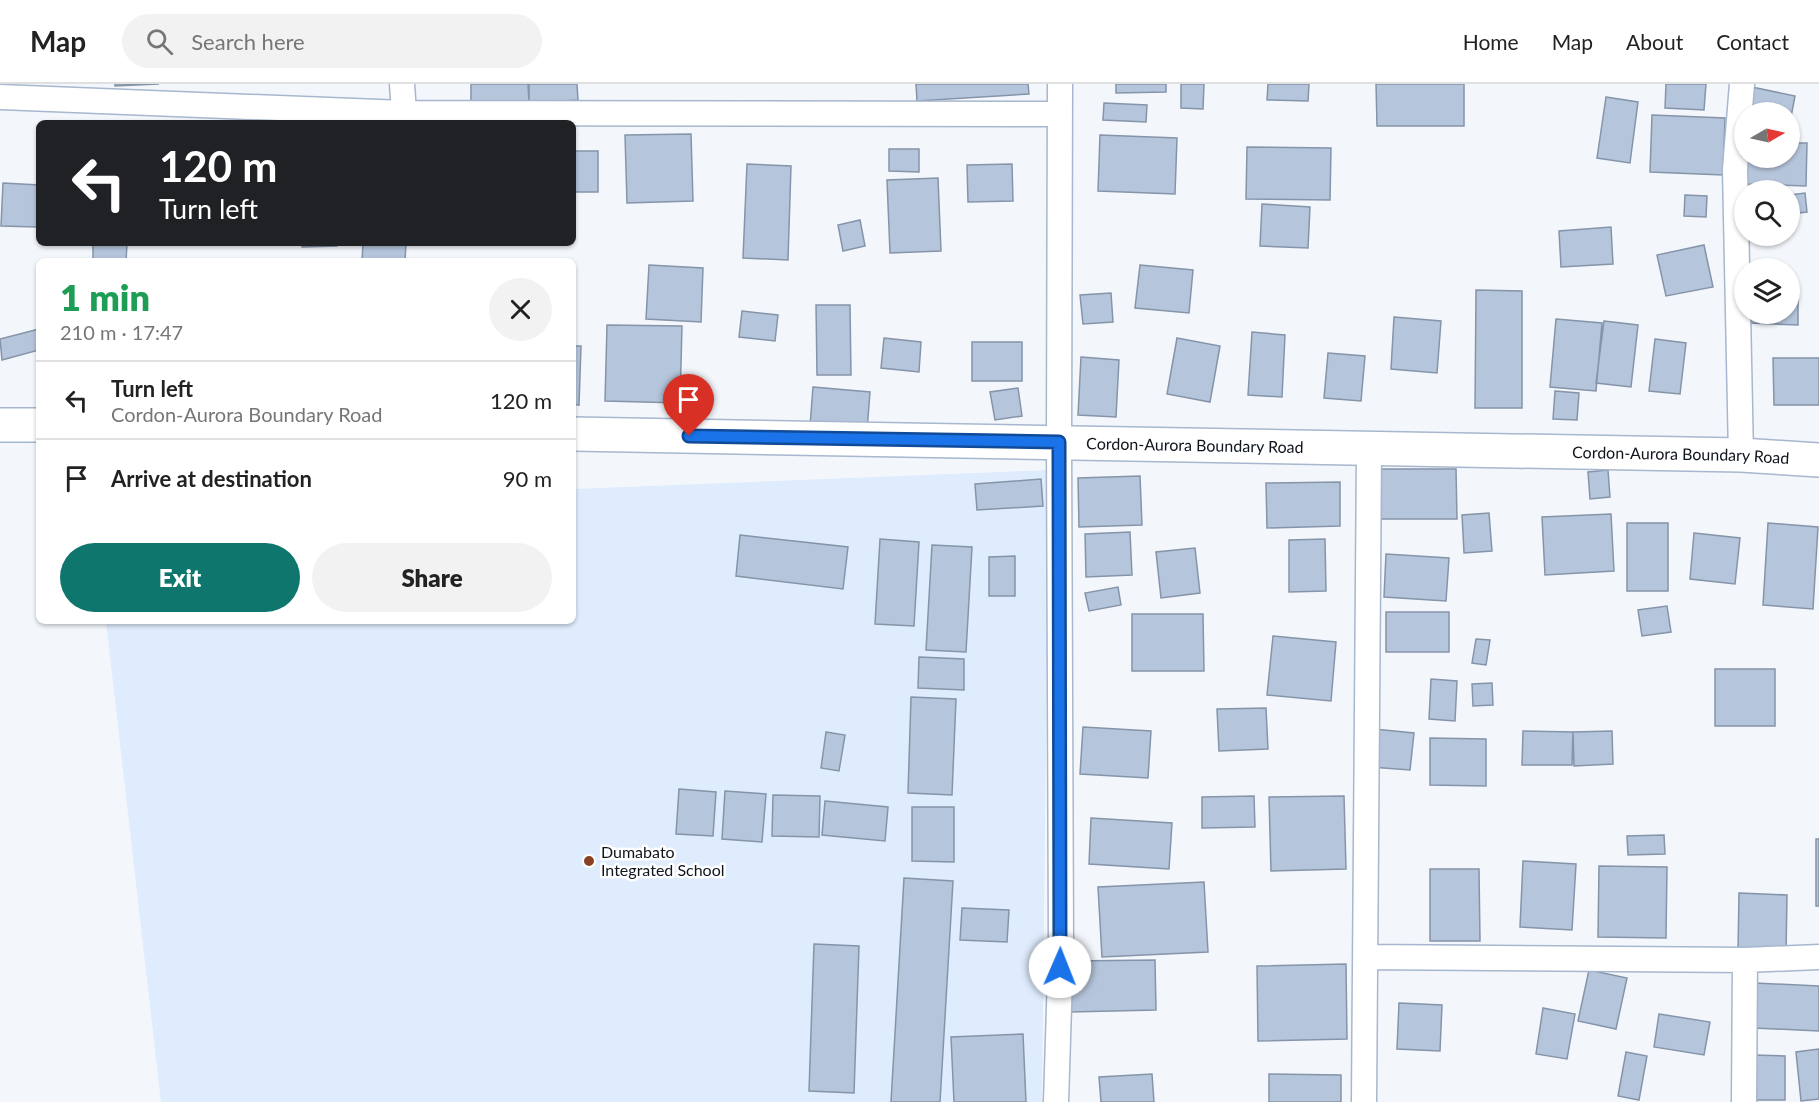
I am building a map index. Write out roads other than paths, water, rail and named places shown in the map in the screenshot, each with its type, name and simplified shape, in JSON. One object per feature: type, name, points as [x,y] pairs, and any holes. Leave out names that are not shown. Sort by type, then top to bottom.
[{"type":"main road","points":[[0,425],[36,425]]},
{"type":"main road","name":"Cordon-Aurora Boundary Road","points":[[576,434],[1741,455],[1819,460]]},
{"type":"street","points":[[402,84],[404,113]]},
{"type":"street","points":[[1056,1102],[1061,944],[1060,84]]},
{"type":"street","points":[[1741,455],[1735,169],[1742,84]]},
{"type":"street","points":[[0,97],[404,113],[1059,114]]},
{"type":"street","points":[[1364,1102],[1369,449]]},
{"type":"street","points":[[1366,957],[1745,960],[1819,957]]},
{"type":"street","points":[[1744,1102],[1745,960]]},
{"type":"place","name":"Dumabato Integrated School","points":[[589,861]]}]
